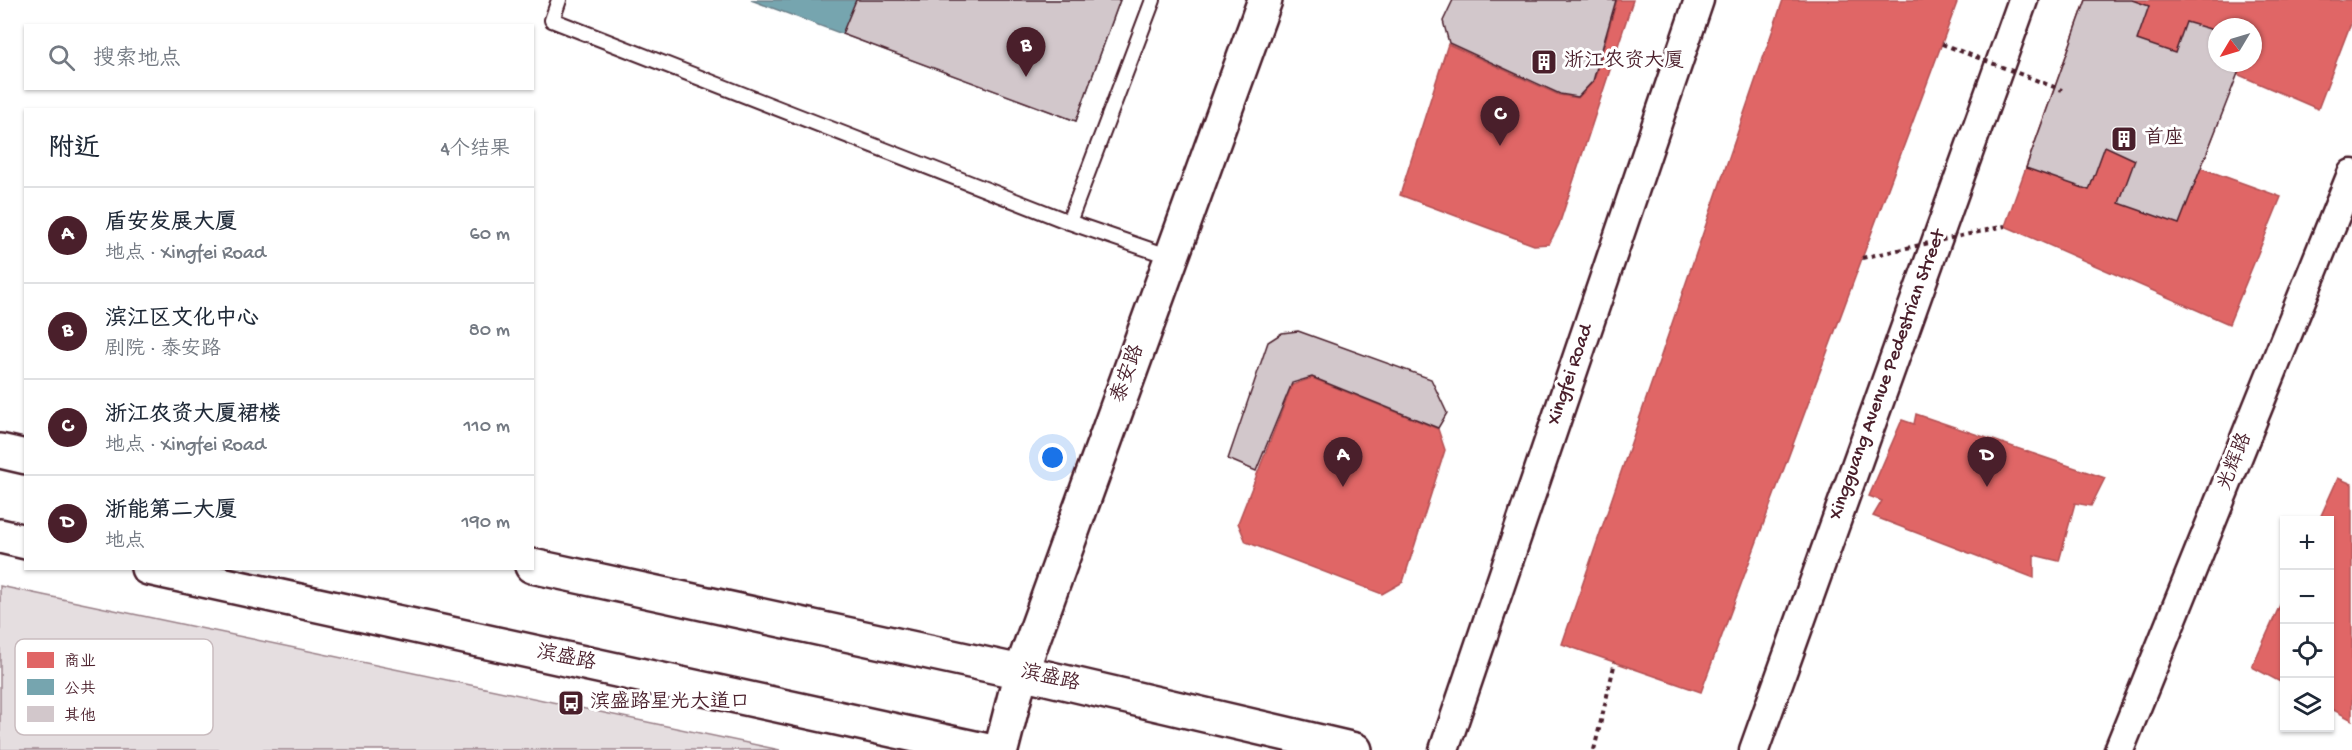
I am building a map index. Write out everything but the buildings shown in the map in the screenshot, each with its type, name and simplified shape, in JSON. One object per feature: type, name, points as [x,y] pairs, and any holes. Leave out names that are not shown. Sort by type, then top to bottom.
[{"type":"main road","name":"泰安路","points":[[1001,750],[1021,672],[1265,0]]},
{"type":"main road","points":[[0,451],[24,457]]},
{"type":"main road","points":[[0,536],[24,542]]},
{"type":"main road","name":"滨盛路","points":[[534,566],[1021,672],[1355,750]]},
{"type":"main road","name":"滨盛路","points":[[157,570],[984,750]]},
{"type":"street","name":"Xingfei Road","points":[[1444,750],[1699,0]]},
{"type":"street","name":"Xingguang Avenue Pedestrian Street","points":[[1754,750],[2023,0]]},
{"type":"street","name":"光辉路","points":[[2119,750],[2352,174]]},
{"type":"lane","points":[[559,0],[552,20],[1070,222],[1171,257]]},
{"type":"lane","points":[[1070,222],[1153,0]]},
{"type":"path","points":[[1942,44],[2062,90]]},
{"type":"path","points":[[1862,258],[2006,226]]},
{"type":"path","points":[[1594,750],[1615,662]]},
{"type":"shaded area","points":[[0,586],[780,750],[0,750]]},
{"type":"place","name":"浙江农资大厦","points":[[1544,62]]},
{"type":"place","name":"滨江区文化中心","points":[[1026,77]]},
{"type":"place","name":"首座","points":[[2124,139]]},
{"type":"place","name":"浙江农资大厦裙楼","points":[[1500,146]]},
{"type":"place","name":"盾安发展大厦","points":[[1343,487]]},
{"type":"place","name":"浙能第二大厦","points":[[1987,487]]},
{"type":"place","name":"滨盛路星光大道口","points":[[571,703]]}]
